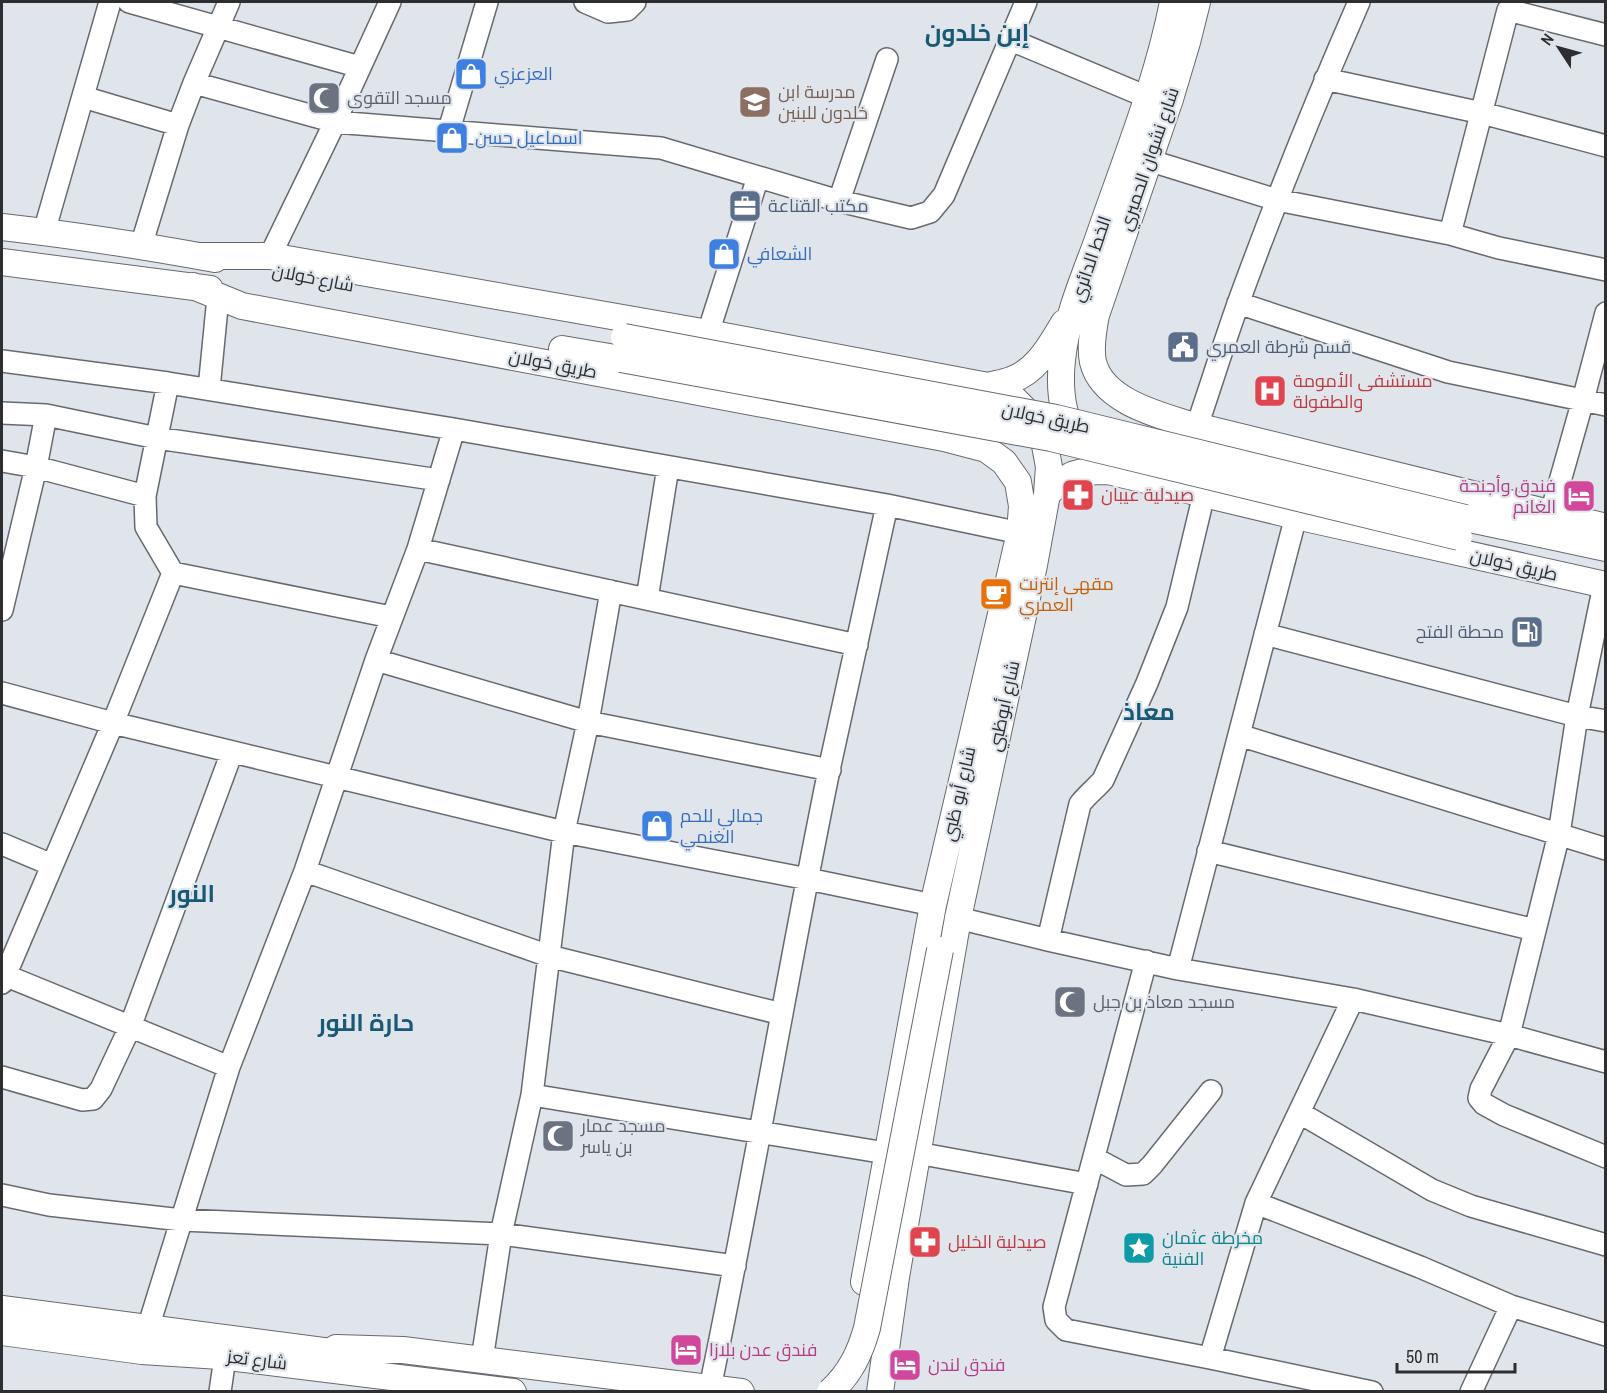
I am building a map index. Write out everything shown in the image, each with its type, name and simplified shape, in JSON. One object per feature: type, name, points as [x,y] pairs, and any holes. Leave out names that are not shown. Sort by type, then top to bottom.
[{"type":"main road","name":"الخط الدائري","points":[[1084,313],[1166,37],[1173,2]]},
{"type":"main road","name":"شارع نشوان الحميري","points":[[1084,313],[1148,160],[1170,99],[1197,2]]},
{"type":"main road","name":"شارع خولان","points":[[2,227],[199,256],[622,348]]},
{"type":"main road","name":"طريق خولان","points":[[199,256],[270,256],[708,333],[988,386]]},
{"type":"main road","name":"شارع خولان","points":[[2,262],[193,286],[622,348]]},
{"type":"main road","name":"طريق خولان","points":[[193,286],[242,306],[944,438],[986,449]]},
{"type":"main road","points":[[988,386],[1010,381],[1027,372],[1084,313]]},
{"type":"main road","points":[[1084,313],[1092,340],[1093,362],[1101,381],[1116,394],[1136,406],[1158,415],[1190,425],[1605,526]]},
{"type":"main road","points":[[1084,313],[1062,359],[1061,391],[1068,426],[1085,454],[1108,471]]},
{"type":"main road","name":"طريق خولان","points":[[622,348],[1052,438],[1462,528]]},
{"type":"main road","points":[[944,438],[957,380]]},
{"type":"main road","name":"شارع أبوظبي","points":[[958,918],[1024,563],[1047,494],[1049,467],[1044,440],[1031,416],[1012,397],[988,386]]},
{"type":"main road","points":[[1169,486],[1190,425]]},
{"type":"main road","name":"شارع أبو ظبي","points":[[844,1392],[933,905],[1024,563],[1020,533],[1022,506],[1018,482],[1004,462],[986,449]]},
{"type":"main road","points":[[1047,494],[1062,480],[1082,471],[1108,471]]},
{"type":"main road","name":"طريق خولان","points":[[1108,471],[1296,516],[1605,580]]},
{"type":"main road","points":[[1462,528],[1605,548]]},
{"type":"main road","points":[[1462,528],[1605,580]]},
{"type":"main road","points":[[830,1392],[852,1367],[862,1347],[940,950],[958,918]]},
{"type":"main road","points":[[880,1392],[896,1277],[958,918]]},
{"type":"main road","points":[[865,1274],[867,1284],[876,1291],[887,1290],[896,1277]]},
{"type":"main road","name":"شارع تعز","points":[[2,1309],[220,1356],[512,1386]]},
{"type":"main road","name":"شارع تعز","points":[[2,1332],[145,1340],[225,1337],[292,1346],[512,1386]]},
{"type":"main road","points":[[145,1340],[222,1381],[412,1392]]},
{"type":"main road","points":[[292,1346],[404,1350],[741,1392]]},
{"type":"main road","points":[[816,1392],[850,1356]]},
{"type":"street","points":[[44,232],[110,2]]},
{"type":"street","points":[[129,2],[360,67]]},
{"type":"street","points":[[141,246],[178,125],[229,2]]},
{"type":"street","points":[[270,256],[390,2]]},
{"type":"street","points":[[449,130],[487,2]]},
{"type":"street","points":[[585,2],[608,12],[627,10],[635,2]]},
{"type":"street","points":[[194,83],[335,122],[661,148],[839,201],[911,218],[930,212],[944,195],[1026,2]]},
{"type":"street","points":[[1190,425],[1325,78],[1359,2]]},
{"type":"street","points":[[1450,234],[1509,6],[1605,35]]},
{"type":"street","points":[[1011,40],[1147,98]]},
{"type":"street","points":[[839,201],[887,59]]},
{"type":"street","points":[[1325,78],[1482,113],[1605,146]]},
{"type":"street","points":[[83,97],[178,125]]},
{"type":"street","points":[[1148,160],[1277,200],[1450,234],[1499,248],[1605,270]]},
{"type":"street","points":[[708,333],[758,177]]},
{"type":"street","points":[[209,389],[218,297]]},
{"type":"street","points":[[1238,303],[1448,372],[1605,405]]},
{"type":"street","points":[[1551,513],[1605,313]]},
{"type":"street","points":[[2,361],[209,389],[454,429],[887,505],[1020,533]]},
{"type":"street","points":[[168,383],[145,496],[146,527],[173,573],[391,617]]},
{"type":"street","points":[[2,413],[46,415],[157,438],[439,480]]},
{"type":"street","points":[[2,610],[46,415]]},
{"type":"street","points":[[145,1340],[229,1067],[305,871],[391,617],[418,549],[454,429]]},
{"type":"street","points":[[2,461],[36,467],[145,496]]},
{"type":"street","points":[[647,599],[668,466]]},
{"type":"street","points":[[1048,940],[1080,804],[1102,780],[1147,683],[1177,607],[1204,494]]},
{"type":"street","points":[[710,1388],[808,879],[887,505]]},
{"type":"street","points":[[1178,969],[1296,516]]},
{"type":"street","points":[[418,549],[857,645]]},
{"type":"street","points":[[173,573],[113,723],[3,977],[229,1067]]},
{"type":"street","points":[[1605,580],[1577,716],[1559,834],[1509,1035],[1481,1089],[1479,1098],[1484,1104],[1504,1115],[1605,1157]]},
{"type":"street","points":[[482,1360],[501,1234],[531,1095],[564,832],[588,722],[612,591]]},
{"type":"street","points":[[1264,634],[1577,716],[1605,721]]},
{"type":"street","points":[[376,660],[588,722],[830,770]]},
{"type":"street","points":[[2,693],[113,723],[564,832],[933,905]]},
{"type":"street","points":[[1239,735],[1605,849]]},
{"type":"street","points":[[2,1077],[82,1100],[93,1099],[101,1089],[130,1027],[232,752]]},
{"type":"street","points":[[2,844],[52,865]]},
{"type":"street","points":[[1208,851],[1535,930]]},
{"type":"street","points":[[305,871],[549,956],[782,1014]]},
{"type":"street","points":[[958,918],[1178,969],[1353,999],[1509,1035],[1605,1062]]},
{"type":"street","points":[[1146,961],[1054,1307],[1056,1320],[1066,1330],[1372,1392]]},
{"type":"street","points":[[1210,1358],[1256,1203],[1353,999]]},
{"type":"street","points":[[1094,1158],[1126,1175],[1143,1174],[1210,1091]]},
{"type":"street","points":[[531,1095],[886,1153]]},
{"type":"street","points":[[1300,1113],[1449,1198],[1605,1245]]},
{"type":"street","points":[[917,1153],[1087,1184]]},
{"type":"street","points":[[2,1195],[49,1205],[182,1220],[501,1234],[735,1266]]},
{"type":"street","points":[[1256,1203],[1420,1267],[1511,1306],[1605,1335]]},
{"type":"street","points":[[1471,1392],[1511,1306]]},
{"type":"place","name":"العزعزي","points":[[471,74]]},
{"type":"place","name":"مسجد التقوى","points":[[324,98]]},
{"type":"place","name":"مدرسة ابن خلدون للبنين","points":[[755,102]]},
{"type":"place","name":"اسماعيل حسن","points":[[452,138]]},
{"type":"place","name":"مكتب القناعة","points":[[745,206]]},
{"type":"place","name":"الشعافي","points":[[724,254]]},
{"type":"place","name":"قسم شرطة العمري","points":[[1183,347]]},
{"type":"place","name":"مستشفى الأمومة والطفولة","points":[[1270,391]]},
{"type":"place","name":"صيدلية عيبان","points":[[1078,495]]},
{"type":"place","name":"فندق وأجنحة الغانم","points":[[1579,496]]},
{"type":"place","name":"مقهى إنترنت العمري","points":[[996,594]]},
{"type":"place","name":"محطة الفتح","points":[[1527,632]]},
{"type":"place","name":"جمالي للحم الغنمي","points":[[657,826]]},
{"type":"place","name":"مسجد معاذ بن جبل","points":[[1070,1002]]},
{"type":"place","name":"مسجد عمار بن ياسر","points":[[558,1136]]},
{"type":"place","name":"صيدلية الخليل","points":[[925,1242]]},
{"type":"place","name":"مخرطة عثمان الفنية","points":[[1139,1248]]},
{"type":"place","name":"فندق عدن بلازا","points":[[686,1350]]},
{"type":"place","name":"فندق لندن","points":[[905,1365]]},
{"type":"district","name":"إبن خلدون","points":[[977,33]]},
{"type":"district","name":"معاذ","points":[[1149,712]]},
{"type":"district","name":"النور","points":[[192,894]]},
{"type":"district","name":"حارة النور","points":[[366,1023]]}]
